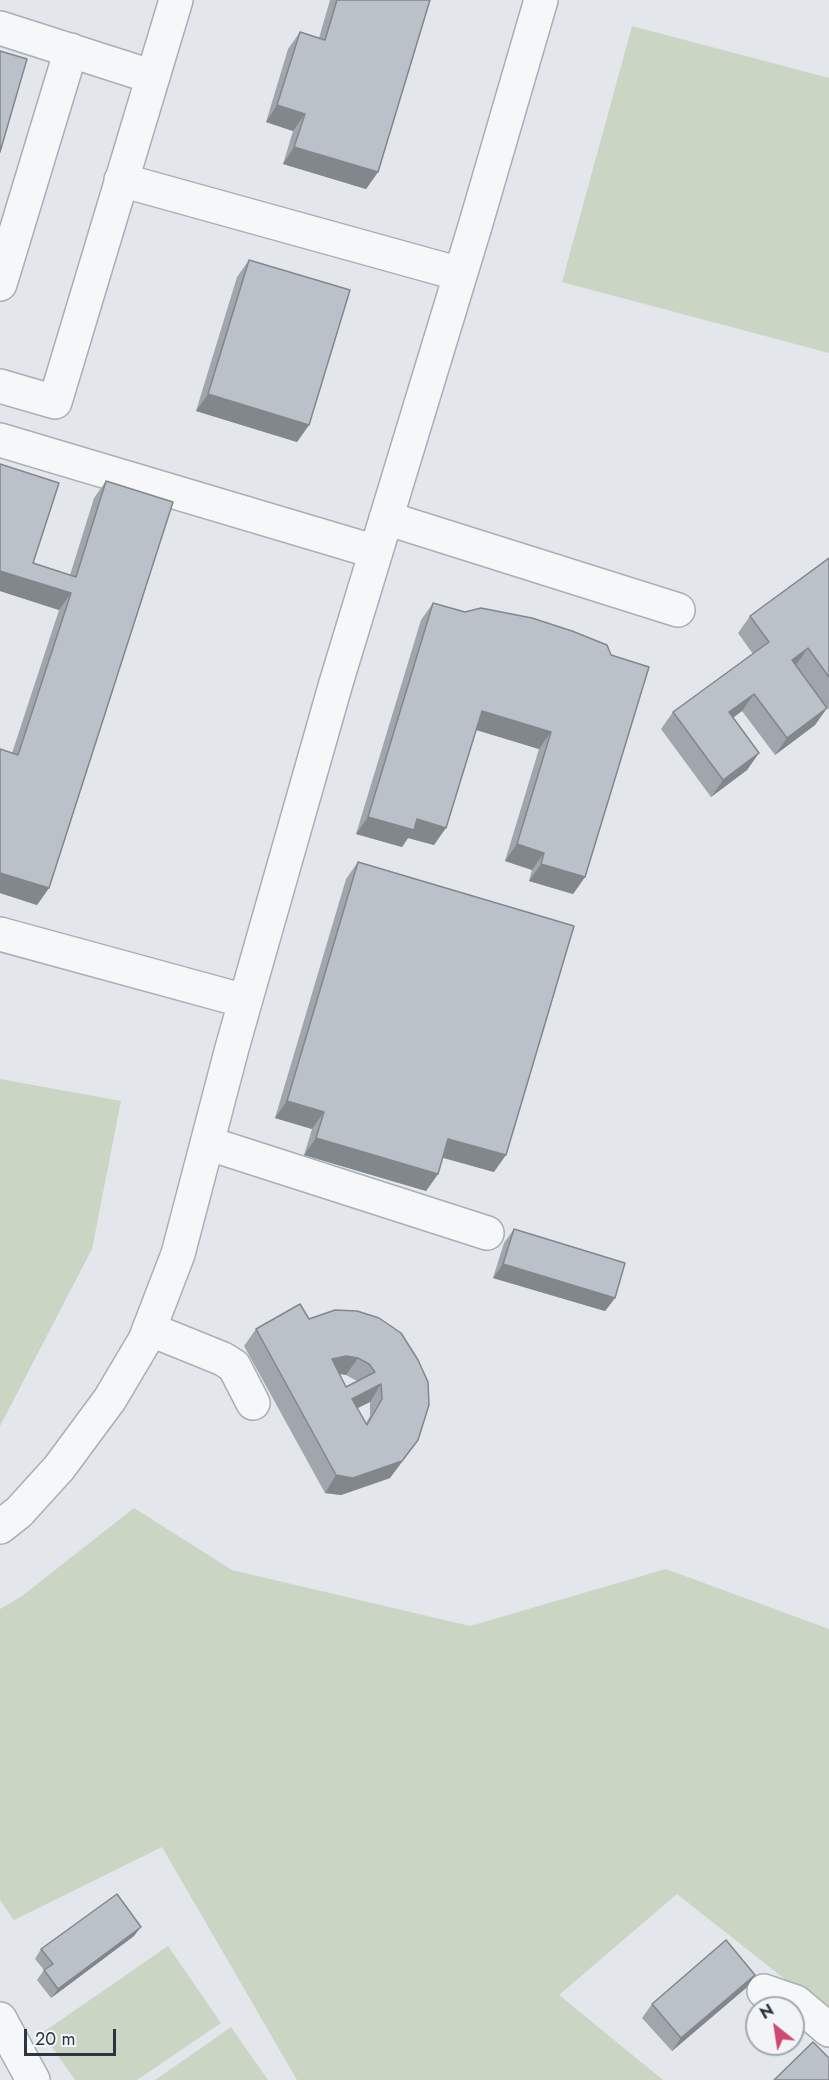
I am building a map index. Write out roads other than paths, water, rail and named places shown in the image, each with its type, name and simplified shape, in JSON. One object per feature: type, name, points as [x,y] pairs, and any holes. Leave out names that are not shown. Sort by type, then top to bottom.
[{"type":"street","points":[[0,386],[55,402],[176,0]]},
{"type":"street","points":[[0,1527],[19,1512],[59,1468],[110,1399],[145,1340],[178,1254],[245,1001],[333,694],[541,0]]},
{"type":"street","points":[[0,28],[153,77]]},
{"type":"street","points":[[0,284],[71,50]]},
{"type":"street","points":[[121,180],[460,274]]},
{"type":"street","points":[[0,440],[376,552]]},
{"type":"street","points":[[386,518],[678,610]]},
{"type":"street","points":[[0,934],[245,1001]]},
{"type":"street","points":[[207,1143],[487,1233]]},
{"type":"street","points":[[149,1329],[223,1359],[234,1366],[254,1403]]},
{"type":"street","points":[[764,1991],[796,2002],[829,2030]]},
{"type":"street","points":[[0,2019],[33,2080]]}]
